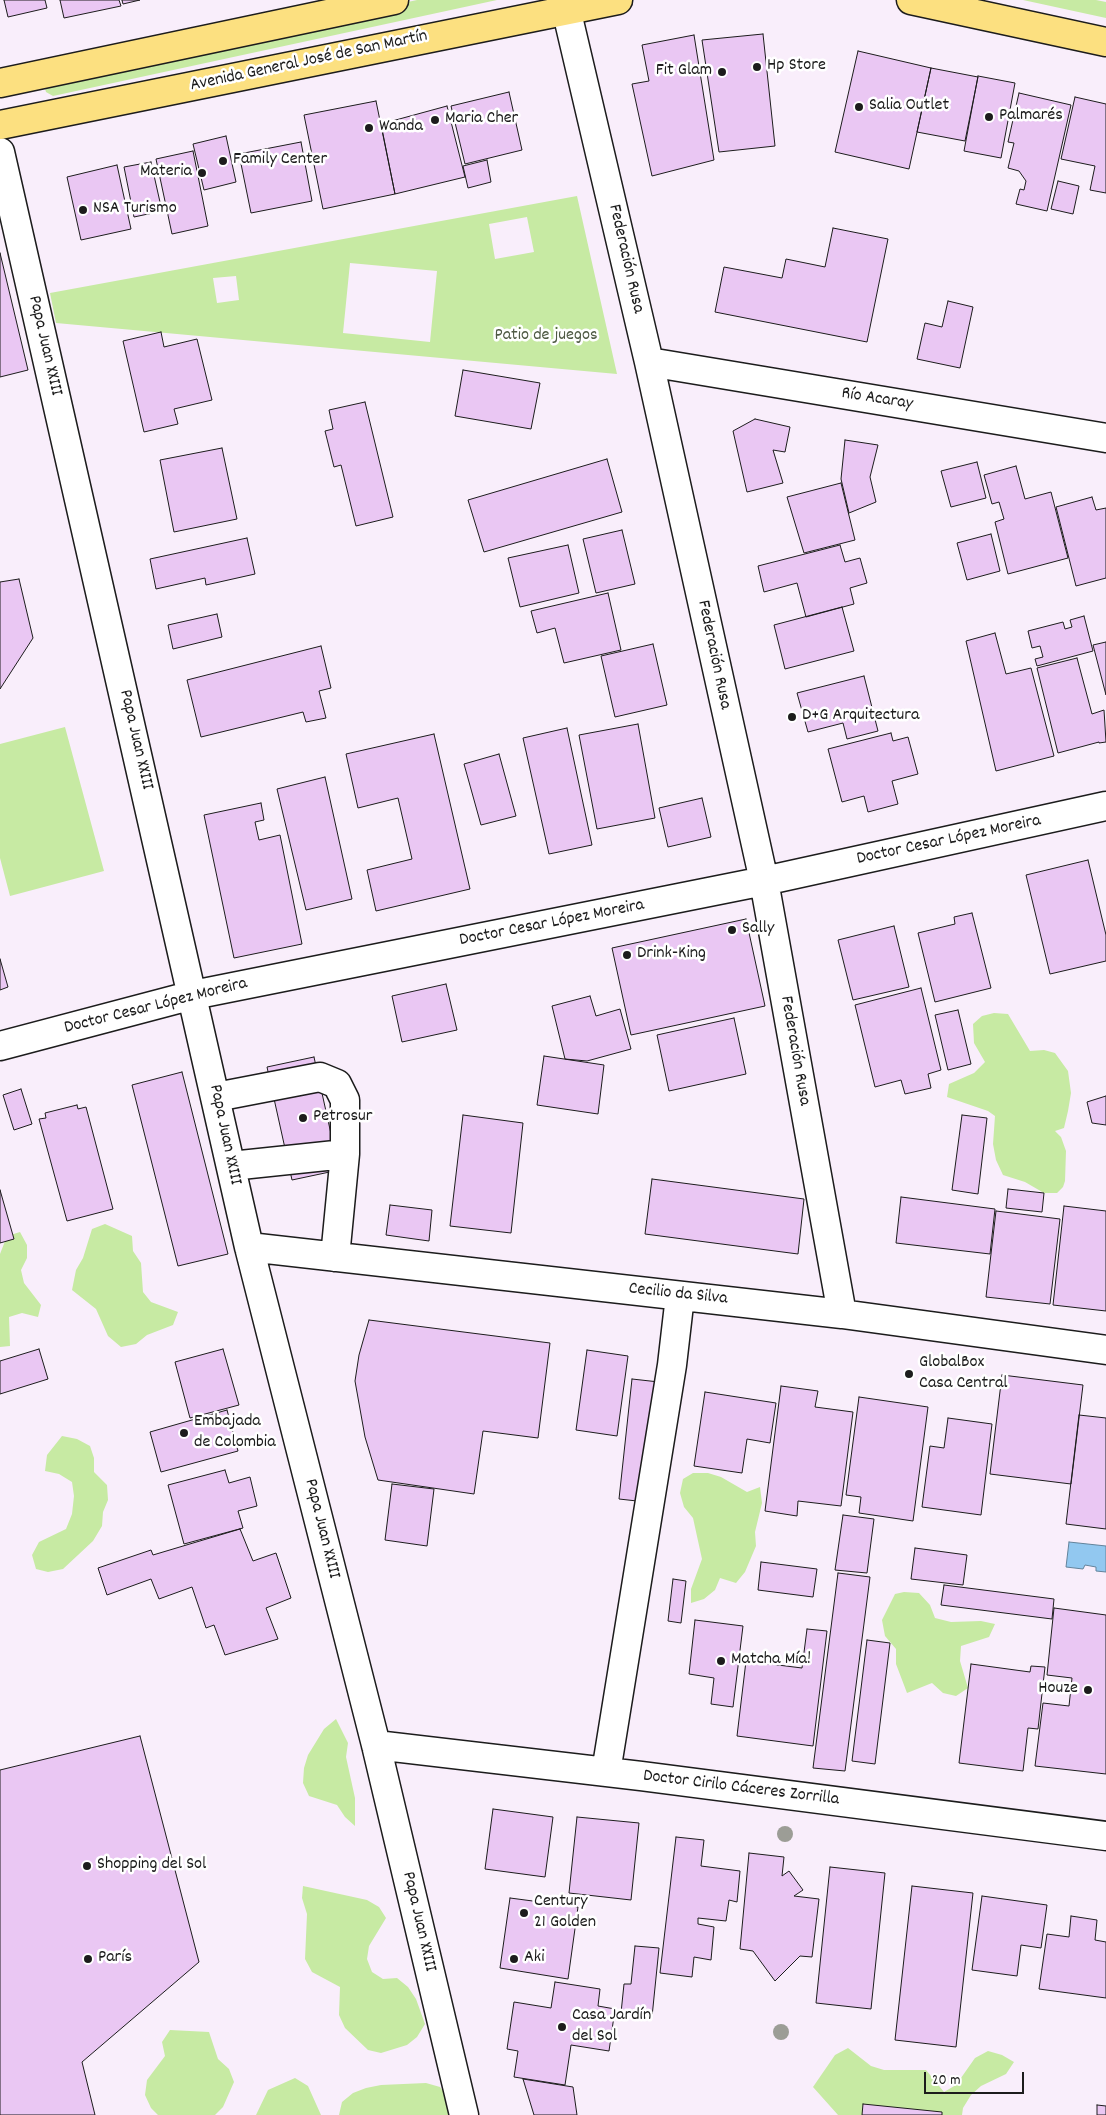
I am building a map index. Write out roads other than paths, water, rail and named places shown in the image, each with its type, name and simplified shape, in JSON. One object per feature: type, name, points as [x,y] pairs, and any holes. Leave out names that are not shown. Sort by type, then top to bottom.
[{"type":"main road","points":[[0,83],[394,0]]},
{"type":"main road","name":"Avenida General José de San Martín","points":[[0,125],[565,5],[618,0]]},
{"type":"main road","points":[[911,0],[1106,42]]},
{"type":"street","name":"Federación Rusa","points":[[565,5],[649,362],[764,881],[842,1314]]},
{"type":"street","name":"Papa Juan XXIII","points":[[0,152],[249,1247],[376,1745],[464,2115]]},
{"type":"street","name":"Río Acaray","points":[[649,362],[1106,438]]},
{"type":"street","name":"Doctor Cesar López Moreira","points":[[0,1046],[193,995],[764,881],[1106,806]]},
{"type":"street","points":[[216,1097],[320,1077],[336,1084],[345,1100],[345,1154],[335,1257]]},
{"type":"street","points":[[231,1166],[345,1154]]},
{"type":"street","name":"Cecilio da Silva","points":[[249,1247],[842,1314],[1106,1350]]},
{"type":"street","points":[[606,1772],[672,1365],[680,1296]]},
{"type":"street","name":"Doctor Cirilo Cáceres Zorrilla","points":[[376,1745],[606,1772],[1106,1836]]},
{"type":"water","points":[[1069,1542],[1106,1546],[1106,1572],[1096,1571],[1096,1567],[1085,1565],[1083,1569],[1066,1567]]},
{"type":"place","name":"Hp Store","points":[[757,67]]},
{"type":"place","name":"Fit Glam","points":[[722,72]]},
{"type":"place","name":"Salia Outlet","points":[[859,107]]},
{"type":"place","name":"Palmarés","points":[[989,117]]},
{"type":"place","name":"Maria Cher","points":[[435,120]]},
{"type":"place","name":"Wanda","points":[[369,128]]},
{"type":"place","name":"Family Center","points":[[223,161]]},
{"type":"place","name":"Materia","points":[[202,173]]},
{"type":"place","name":"NSA Turismo","points":[[83,210]]},
{"type":"place","name":"D+G Arquitectura","points":[[792,717]]},
{"type":"place","name":"Sally","points":[[732,930]]},
{"type":"place","name":"Drink-King","points":[[627,955]]},
{"type":"place","name":"Petrosur","points":[[303,1118]]},
{"type":"place","name":"GlobalBox Casa Central","points":[[909,1374]]},
{"type":"place","name":"Embajada de Colombia","points":[[184,1433]]},
{"type":"place","name":"Matcha Mía!","points":[[721,1661]]},
{"type":"place","name":"Houze","points":[[1088,1690]]},
{"type":"place","name":"Shopping del Sol","points":[[87,1866]]},
{"type":"place","name":"Century 21 Golden","points":[[524,1913]]},
{"type":"place","name":"París","points":[[88,1959]]},
{"type":"place","name":"Aki","points":[[514,1959]]},
{"type":"place","name":"Casa Jardín del Sol","points":[[562,2027]]},
{"type":"park label","name":"Patio de juegos","points":[[546,337]]}]
